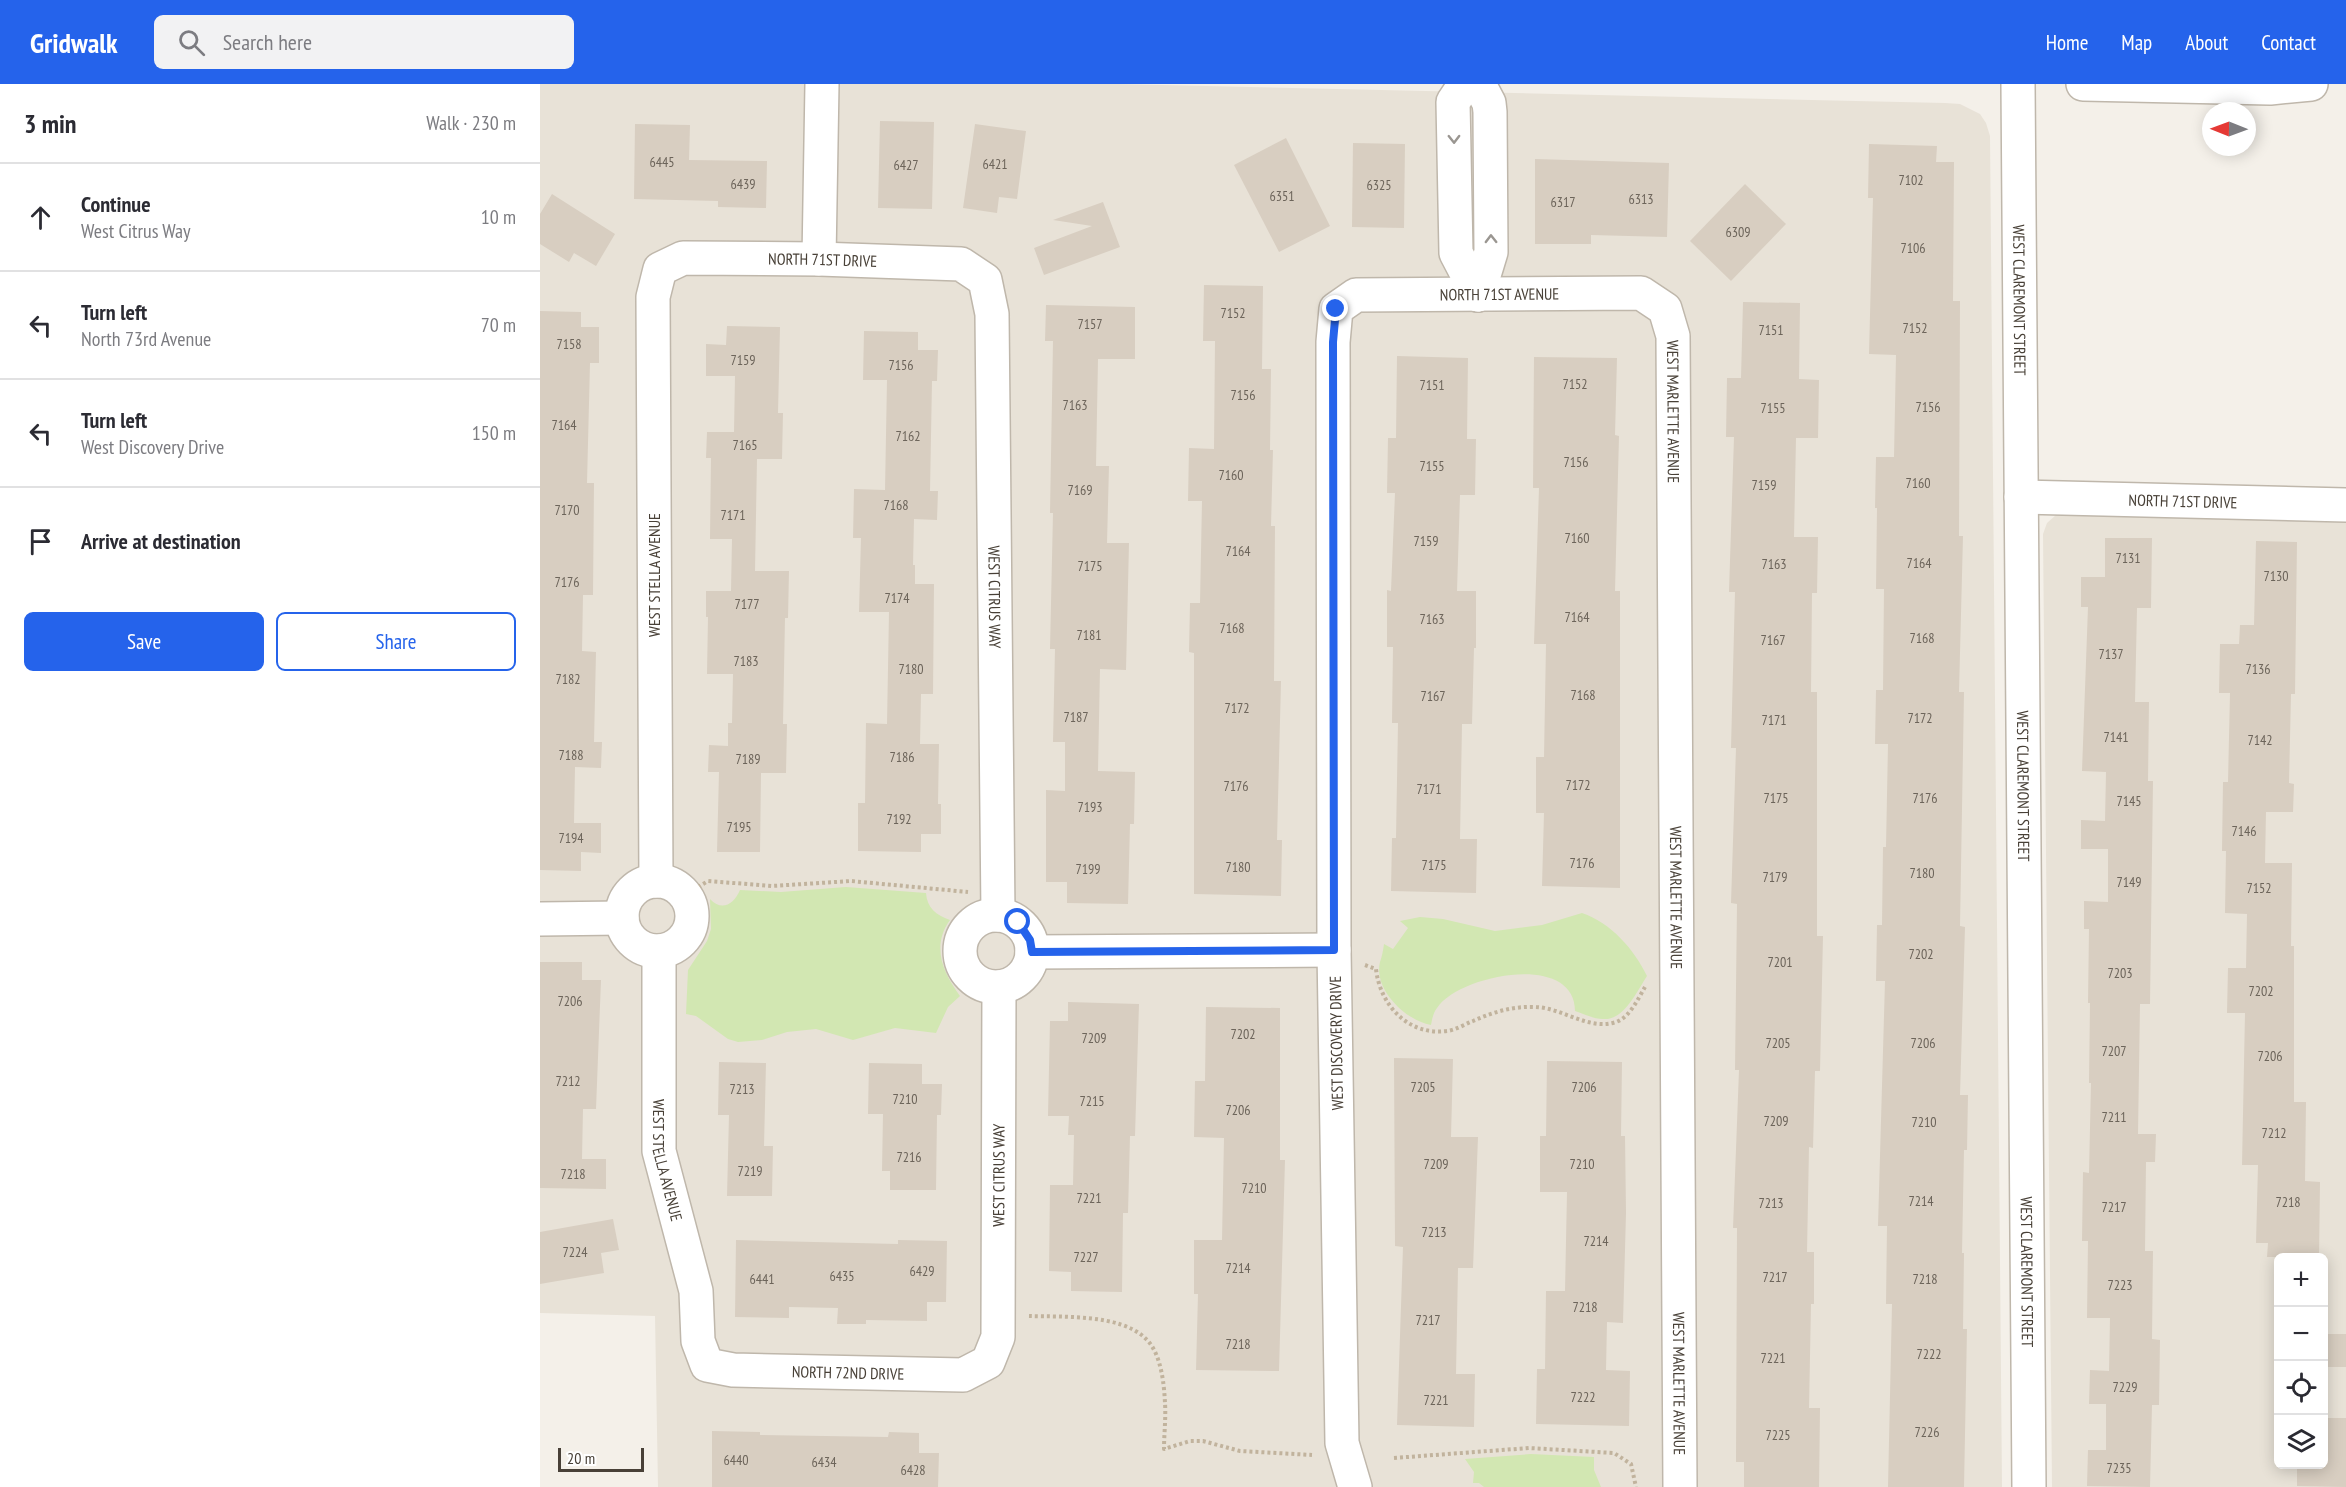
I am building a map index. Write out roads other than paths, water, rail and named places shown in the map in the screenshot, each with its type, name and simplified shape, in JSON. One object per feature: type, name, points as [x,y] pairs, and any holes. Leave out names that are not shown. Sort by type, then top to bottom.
[{"type":"street","points":[[819,259],[822,84]]},
{"type":"street","points":[[1465,84],[1454,102],[1456,253],[1478,295]]},
{"type":"street","points":[[1478,295],[1491,252],[1490,112],[1489,103],[1479,84]]},
{"type":"street","name":"WEST CLAREMONT STREET","points":[[2018,84],[2029,1487]]},
{"type":"street","points":[[2083,84],[2270,88],[2311,84]]},
{"type":"street","name":"NORTH 71ST DRIVE","points":[[660,269],[683,258],[819,259],[961,264],[985,280]]},
{"type":"street","name":"WEST STELLA AVENUE","points":[[656,881],[653,297],[660,269]]},
{"type":"street","name":"WEST CITRUS WAY","points":[[985,280],[992,314],[998,915]]},
{"type":"street","name":"NORTH 71ST AVENUE","points":[[1336,309],[1356,295],[1641,293],[1665,309]]},
{"type":"street","name":"WEST DISCOVERY DRIVE","points":[[1336,309],[1333,342],[1348,957],[1342,1443],[1355,1487]]},
{"type":"street","name":"WEST MARLETTE AVENUE","points":[[1665,309],[1673,336],[1680,1487]]},
{"type":"street","name":"NORTH 71ST DRIVE","points":[[2021,497],[2346,505]]},
{"type":"street","points":[[656,881],[668,883],[687,897],[692,921],[681,942],[671,949],[659,951],[648,950],[630,939],[622,918],[624,908],[635,890],[656,881]]},
{"type":"street","points":[[998,915],[1018,922],[1030,940],[1032,952],[1026,971],[1019,979],[999,987],[988,987],[969,976],[963,967],[960,946],[963,936],[978,920],[998,915]]},
{"type":"street","points":[[540,919],[622,918]]},
{"type":"street","name":"WEST STELLA AVENUE","points":[[659,951],[659,1151],[696,1291],[698,1341],[708,1365]]},
{"type":"street","points":[[1032,952],[1348,957]]},
{"type":"street","name":"WEST CITRUS WAY","points":[[988,1362],[998,1338],[999,987]]},
{"type":"street","name":"NORTH 72ND DRIVE","points":[[708,1365],[734,1370],[963,1375],[988,1362]]}]
